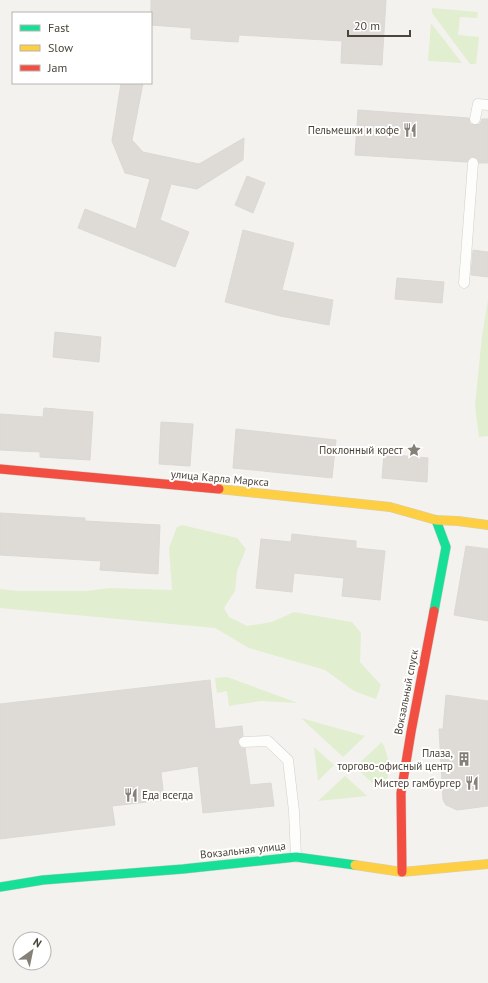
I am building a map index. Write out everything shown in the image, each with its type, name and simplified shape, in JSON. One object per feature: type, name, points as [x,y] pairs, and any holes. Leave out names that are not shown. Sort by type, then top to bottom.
[{"type":"main road","name":"улица Карла Маркса","points":[[0,469],[250,492],[390,507],[436,520],[488,525]]},
{"type":"main road","name":"Вокзальный спуск","points":[[402,872],[401,793],[446,547],[436,520]]},
{"type":"main road","name":"Вокзальная улица","points":[[0,886],[43,880],[183,869],[296,857],[402,872],[488,864]]},
{"type":"lane","points":[[475,119],[478,104],[488,105]]},
{"type":"lane","points":[[464,283],[473,162]]},
{"type":"lane","points":[[244,742],[268,741],[288,760],[294,811],[296,857]]},
{"type":"green space","points":[[432,8],[478,12],[477,18],[460,17],[458,35],[479,37],[476,64],[470,64],[432,13]]},
{"type":"green space","points":[[431,23],[462,63],[428,61]]},
{"type":"green space","points":[[488,300],[488,436],[479,437],[475,405],[482,336]]},
{"type":"green space","points":[[182,525],[237,538],[246,549],[237,571],[235,591],[224,608],[229,617],[247,626],[272,622],[294,612],[352,622],[361,633],[360,662],[381,685],[376,699],[354,691],[325,670],[249,648],[215,628],[0,608],[0,589],[19,591],[86,591],[110,588],[172,590],[169,548],[177,527]]},
{"type":"green space","points":[[227,677],[298,703],[261,701],[229,706],[227,691],[217,693],[215,678]]},
{"type":"green space","points":[[301,718],[365,736],[343,757]]},
{"type":"green space","points":[[382,742],[387,754],[389,767],[387,779],[379,789],[355,767]]},
{"type":"green space","points":[[314,747],[334,765],[318,781]]},
{"type":"green space","points":[[345,776],[367,796],[318,801]]},
{"type":"building","points":[[151,0],[386,0],[382,65],[341,63],[342,41],[239,35],[238,42],[191,39],[191,28],[152,25]]},
{"type":"building","points":[[121,84],[143,84],[132,140],[143,152],[199,164],[244,138],[243,160],[197,189],[171,184],[160,220],[189,232],[175,267],[78,228],[85,209],[136,229],[150,179],[125,173],[112,141]]},
{"type":"building","points":[[358,110],[469,118],[470,124],[474,125],[480,124],[482,119],[488,119],[488,163],[479,163],[477,158],[473,157],[470,157],[467,162],[355,155]]},
{"type":"building","points":[[247,176],[265,183],[253,213],[235,205]]},
{"type":"building","points":[[243,230],[294,243],[282,290],[333,300],[329,325],[280,316],[225,302]]},
{"type":"building","points":[[473,250],[488,252],[488,277],[471,275]]},
{"type":"building","points":[[397,278],[444,282],[442,303],[395,299]]},
{"type":"building","points":[[55,332],[101,337],[99,362],[53,357]]},
{"type":"building","points":[[44,408],[93,412],[90,460],[40,457],[40,452],[0,450],[0,414],[43,417]]},
{"type":"building","points":[[161,422],[193,424],[190,466],[159,464]]},
{"type":"building","points":[[236,429],[336,440],[332,478],[233,468]]},
{"type":"building","points":[[384,454],[428,458],[427,482],[382,478]]},
{"type":"building","points":[[0,513],[85,518],[85,521],[160,525],[158,574],[100,570],[101,561],[0,555]]},
{"type":"building","points":[[292,534],[356,541],[356,548],[385,551],[380,600],[342,596],[344,578],[294,573],[292,592],[256,588],[261,539],[291,542]]},
{"type":"building","points":[[466,546],[488,549],[488,621],[454,615]]},
{"type":"building","points":[[210,680],[215,729],[242,726],[243,736],[238,739],[238,743],[241,748],[245,748],[250,785],[271,783],[274,806],[203,813],[198,766],[161,772],[164,800],[112,806],[115,825],[0,839],[0,704]]},
{"type":"building","name":"Плаза, торгово-офисный центр","points":[[446,695],[488,701],[488,806],[457,810],[446,805],[443,800],[439,729],[443,729]]},
{"type":"traffic: fast","points":[[434,611],[446,547],[436,520]]},
{"type":"traffic: fast","points":[[0,887],[43,880],[183,869],[296,857],[355,865]]},
{"type":"traffic: slow","points":[[219,489],[390,507],[436,520],[488,525]]},
{"type":"traffic: slow","points":[[355,865],[402,872],[488,864]]},
{"type":"traffic: jam","points":[[0,469],[219,489]]},
{"type":"traffic: jam","points":[[402,872],[401,793],[434,611]]},
{"type":"place","name":"Пельмешки и кофе","points":[[410,130]]},
{"type":"place","name":"Поклонный крест","points":[[414,450]]},
{"type":"place","name":"Плаза, торгово-офисный центр","points":[[464,759]]},
{"type":"place","name":"Мистер гамбургер","points":[[472,783]]},
{"type":"place","name":"Еда всегда","points":[[131,795]]}]
